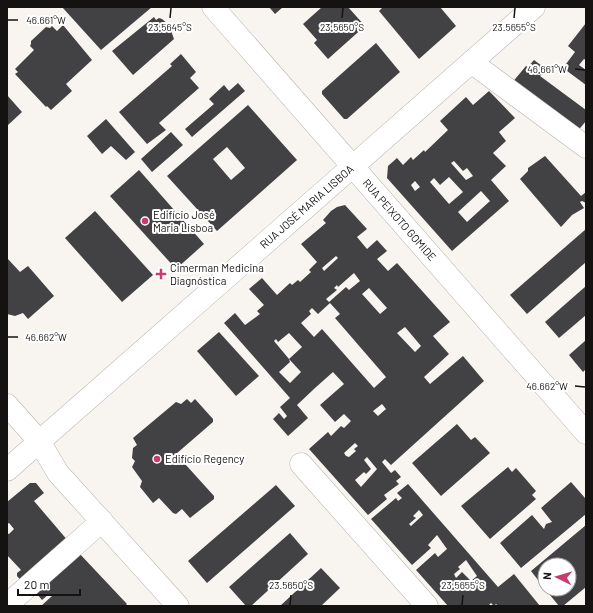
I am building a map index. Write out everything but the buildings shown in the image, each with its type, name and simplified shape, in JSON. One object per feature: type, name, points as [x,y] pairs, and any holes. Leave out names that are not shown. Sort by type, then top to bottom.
[{"type":"street","name":"RUA PEIXOTO GOMIDE","points":[[213,7],[586,433]]},
{"type":"street","name":"RUA JOSÉ MARIA LISBOA","points":[[7,470],[534,7]]},
{"type":"street","points":[[471,62],[586,147]]},
{"type":"street","points":[[7,405],[39,441],[58,473],[178,606]]},
{"type":"street","points":[[301,464],[428,606]]},
{"type":"street","points":[[7,605],[102,521]]},
{"type":"place","name":"Edifício José Maria Lisboa","points":[[145,221]]},
{"type":"place","name":"Cimerman Medicina Diagnóstica","points":[[161,274]]},
{"type":"place","name":"Edifício Regency","points":[[157,459]]}]
